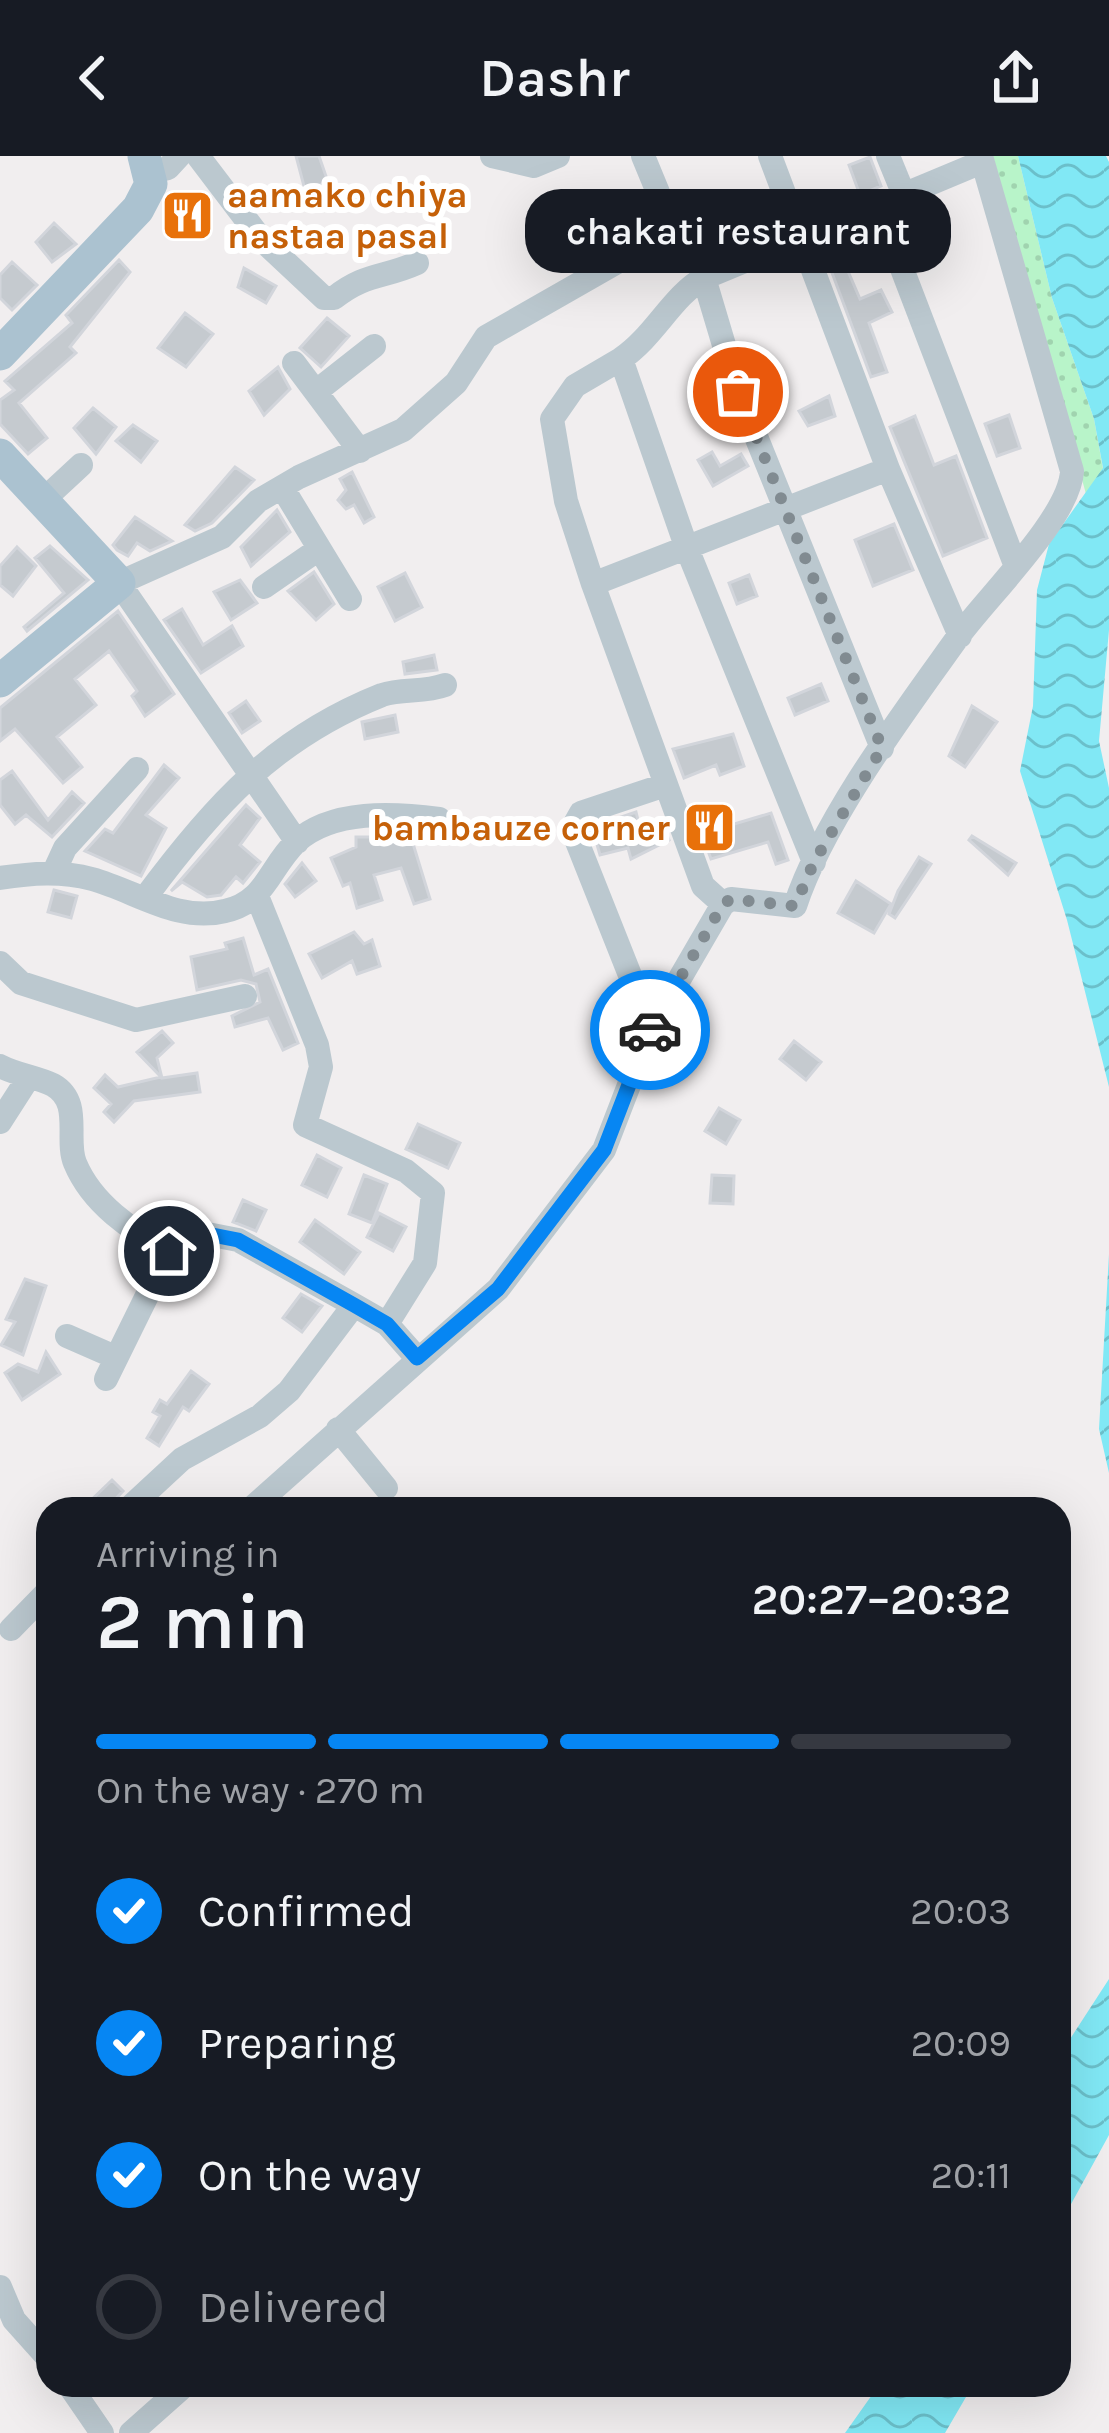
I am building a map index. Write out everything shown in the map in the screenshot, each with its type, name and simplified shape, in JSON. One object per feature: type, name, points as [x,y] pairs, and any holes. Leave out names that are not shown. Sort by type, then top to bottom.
[{"type":"main road","points":[[0,354],[138,209],[158,161]]},
{"type":"main road","points":[[0,455],[119,583],[0,681]]},
{"type":"street","points":[[198,156],[261,239],[324,298],[334,298],[362,276],[395,273],[417,263]]},
{"type":"street","points":[[492,156],[534,166],[558,156]]},
{"type":"street","points":[[297,842],[119,583],[222,537],[258,501],[403,430],[433,408],[486,338],[661,237],[669,219],[643,156]]},
{"type":"street","points":[[770,156],[888,469],[959,636]]},
{"type":"street","points":[[888,156],[904,195]]},
{"type":"street","points":[[264,1497],[498,1289],[604,1150],[651,1028],[723,904],[731,899],[795,906],[814,862],[882,748],[959,636],[1065,499],[1072,471],[982,159],[688,287],[657,331],[575,386],[552,419],[566,501],[593,584],[703,886],[723,904]]},
{"type":"street","points":[[878,206],[1015,564]]},
{"type":"street","points":[[704,278],[738,392],[882,748]]},
{"type":"street","points":[[318,390],[374,346]]},
{"type":"street","points":[[621,359],[686,546],[814,862]]},
{"type":"street","points":[[294,363],[360,451]]},
{"type":"street","points":[[40,503],[82,465]]},
{"type":"street","points":[[593,584],[888,469]]},
{"type":"street","points":[[282,487],[350,599]]},
{"type":"street","points":[[265,587],[320,549]]},
{"type":"street","points":[[145,898],[247,774],[343,712],[390,692],[421,694],[445,685]]},
{"type":"street","points":[[54,872],[65,848],[137,769]]},
{"type":"street","points":[[651,1028],[572,829],[581,813],[664,785]]},
{"type":"street","points":[[0,878],[54,872],[178,912],[211,914],[257,896],[297,842],[324,827],[370,816],[439,819]]},
{"type":"street","points":[[257,896],[317,1046],[321,1067],[305,1125],[406,1171],[433,1193],[425,1262],[387,1324]]},
{"type":"street","points":[[0,963],[21,983],[136,1020],[244,996]]},
{"type":"street","points":[[0,1066],[27,1080],[53,1085],[69,1103],[72,1158],[106,1208],[169,1251]]},
{"type":"street","points":[[0,1122],[27,1080]]},
{"type":"street","points":[[68,1336],[110,1368],[169,1251],[192,1231],[219,1233],[354,1305],[387,1324],[417,1358]]},
{"type":"street","points":[[141,1497],[182,1459],[260,1416],[289,1390],[354,1305]]},
{"type":"street","points":[[338,1429],[386,1488]]},
{"type":"street","points":[[11,1629],[36,1603]]},
{"type":"street","points":[[0,2288],[23,2334],[36,2346]]},
{"type":"street","points":[[77,2397],[102,2433]]},
{"type":"street","points":[[131,2433],[171,2397]]},
{"type":"green space","points":[[993,156],[1018,156],[1052,298],[1094,419],[1103,469],[1086,494]]},
{"type":"water","points":[[1018,156],[1106,156],[1109,162],[1109,630],[1099,741],[1109,788],[1109,1087],[1067,920],[1020,771],[1033,706],[1037,590],[1049,544],[1103,468],[1094,419],[1052,298]]},
{"type":"water","points":[[1109,1254],[1109,1473],[1099,1429]]},
{"type":"water","points":[[1109,1979],[1109,2135],[1071,2204],[1071,2038]]},
{"type":"water","points":[[870,2397],[966,2397],[945,2433],[845,2433]]},
{"type":"building","points":[[296,156],[319,156],[328,182],[305,190]]},
{"type":"building","points":[[870,157],[881,186],[860,195],[849,165]]},
{"type":"building","points":[[185,193],[211,221],[196,237],[169,207]]},
{"type":"building","points":[[560,210],[573,216],[579,229],[573,242],[560,248],[547,242],[541,229],[547,216]]},
{"type":"building","points":[[54,223],[76,244],[52,262],[36,242]]},
{"type":"building","points":[[838,248],[860,299],[881,290],[892,312],[869,323],[887,372],[871,377],[825,254]]},
{"type":"building","points":[[119,260],[130,272],[70,347],[76,353],[19,403],[47,438],[28,454],[0,424],[0,400],[14,390],[5,381],[72,323],[66,315]]},
{"type":"building","points":[[12,262],[37,285],[12,310],[0,298],[0,275]]},
{"type":"building","points":[[244,268],[276,286],[266,303],[238,287]]},
{"type":"building","points":[[185,313],[213,334],[186,367],[158,348]]},
{"type":"building","points":[[327,318],[349,336],[321,367],[300,348]]},
{"type":"building","points":[[278,367],[290,389],[264,415],[249,391]]},
{"type":"building","points":[[829,396],[835,416],[808,426],[799,411]]},
{"type":"building","points":[[93,408],[116,427],[96,454],[74,428]]},
{"type":"building","points":[[1009,415],[1020,448],[997,456],[985,424]]},
{"type":"building","points":[[915,416],[934,465],[956,456],[987,538],[943,556],[890,427]]},
{"type":"building","points":[[133,425],[157,441],[141,462],[116,441]]},
{"type":"building","points":[[712,452],[720,466],[741,454],[748,466],[713,486],[698,460]]},
{"type":"building","points":[[235,467],[254,480],[212,523],[195,531],[185,525]]},
{"type":"building","points":[[352,472],[374,517],[364,523],[354,505],[346,509],[338,500],[346,490],[340,479]]},
{"type":"building","points":[[277,510],[290,532],[251,566],[241,547]]},
{"type":"building","points":[[135,517],[172,541],[150,551],[137,543],[128,556],[117,550],[113,545]]},
{"type":"building","points":[[894,524],[913,570],[873,586],[855,540]]},
{"type":"building","points":[[50,546],[88,580],[27,631],[24,627],[64,593],[35,558]]},
{"type":"building","points":[[17,547],[36,566],[13,596],[0,585],[0,566]]},
{"type":"building","points":[[314,572],[334,604],[316,620],[288,591]]},
{"type":"building","points":[[405,573],[422,607],[395,621],[378,587]]},
{"type":"building","points":[[749,575],[757,596],[737,604],[729,583]]},
{"type":"building","points":[[240,580],[257,603],[231,620],[214,592]]},
{"type":"building","points":[[182,609],[203,645],[232,626],[243,646],[201,673],[164,620]]},
{"type":"building","points":[[118,611],[174,694],[145,716],[132,696],[137,691],[109,651],[75,679],[96,705],[57,737],[82,767],[63,783],[15,729],[0,741],[0,708]]},
{"type":"building","points":[[434,655],[437,670],[405,674],[403,662]]},
{"type":"building","points":[[821,684],[828,701],[795,715],[788,698]]},
{"type":"building","points":[[246,701],[260,721],[242,733],[229,713]]},
{"type":"building","points":[[972,706],[997,722],[965,767],[949,756]]},
{"type":"building","points":[[395,715],[398,732],[365,739],[362,722]]},
{"type":"building","points":[[733,734],[744,766],[720,775],[716,765],[684,778],[673,749]]},
{"type":"building","points":[[164,765],[179,778],[146,815],[166,828],[141,876],[85,851],[105,829],[113,833]]},
{"type":"building","points":[[12,771],[48,820],[72,792],[84,803],[52,837],[26,815],[15,824],[0,805],[0,780]]},
{"type":"building","points":[[246,805],[260,818],[240,845],[260,862],[243,883],[236,877],[221,895],[207,897],[182,882],[171,891]]},
{"type":"building","points":[[636,812],[640,828],[661,820],[669,840],[631,859],[628,848],[600,855],[592,827]]},
{"type":"building","points":[[771,813],[788,860],[776,864],[768,842],[711,859],[700,829],[709,826],[711,831]]},
{"type":"building","points":[[972,836],[1016,863],[1008,875],[969,840]]},
{"type":"building","points":[[356,837],[383,837],[382,844],[411,837],[430,899],[414,904],[401,868],[374,875],[382,900],[357,908],[350,883],[343,886],[331,858],[356,847]]},
{"type":"building","points":[[919,857],[931,864],[895,918],[889,914],[898,891]]},
{"type":"building","points":[[302,863],[316,881],[295,897],[285,884]]},
{"type":"building","points":[[856,881],[891,904],[874,933],[838,913]]},
{"type":"building","points":[[54,890],[77,896],[71,918],[48,912]]},
{"type":"building","points":[[354,932],[364,944],[372,940],[380,966],[357,974],[352,961],[322,978],[309,954]]},
{"type":"building","points":[[243,938],[254,975],[268,969],[298,1043],[283,1050],[268,1018],[235,1027],[232,1016],[260,1002],[256,984],[241,980],[197,990],[191,957],[227,949],[225,943]]},
{"type":"building","points":[[162,1031],[173,1043],[157,1058],[162,1078],[197,1073],[200,1092],[134,1101],[114,1122],[104,1112],[111,1104],[94,1088],[105,1075],[118,1087],[161,1077],[137,1052]]},
{"type":"building","points":[[794,1041],[821,1062],[806,1080],[780,1059]]},
{"type":"building","points":[[719,1108],[740,1120],[726,1144],[705,1131]]},
{"type":"building","points":[[418,1124],[460,1143],[448,1168],[406,1149]]},
{"type":"building","points":[[317,1155],[341,1168],[327,1197],[302,1185]]},
{"type":"building","points":[[364,1175],[387,1184],[372,1223],[349,1214]]},
{"type":"building","points":[[712,1175],[734,1176],[733,1204],[710,1203]]},
{"type":"building","points":[[243,1200],[266,1210],[256,1231],[233,1222]]},
{"type":"building","points":[[379,1213],[406,1227],[393,1251],[367,1237]]},
{"type":"building","points":[[315,1220],[360,1252],[344,1274],[300,1242]]},
{"type":"building","points":[[25,1279],[46,1286],[23,1355],[1,1345],[15,1322],[6,1319]]},
{"type":"building","points":[[301,1294],[322,1306],[302,1332],[283,1318]]},
{"type":"building","points":[[46,1352],[60,1374],[22,1400],[5,1373],[18,1364],[38,1372]]},
{"type":"building","points":[[191,1371],[209,1384],[189,1411],[183,1407],[159,1446],[147,1438],[160,1416],[153,1412],[160,1400],[167,1404]]},
{"type":"building","points":[[112,1480],[123,1491],[117,1497],[94,1497]]},
{"type":"way so far","points":[[650,1030],[723,904],[731,899],[753,899],[795,906],[814,862],[882,748],[738,392]]},
{"type":"place","name":"aamako chiya nastaa pasal","points":[[188,216]]},
{"type":"place","name":"chakati restaurant","points":[[738,392]]},
{"type":"place","name":"bambauze corner","points":[[709,828]]},
{"type":"route","points":[[169,1251],[180,1236],[192,1231],[238,1240],[387,1324],[417,1358],[498,1289],[604,1150],[622,1114],[650,1030]]}]
